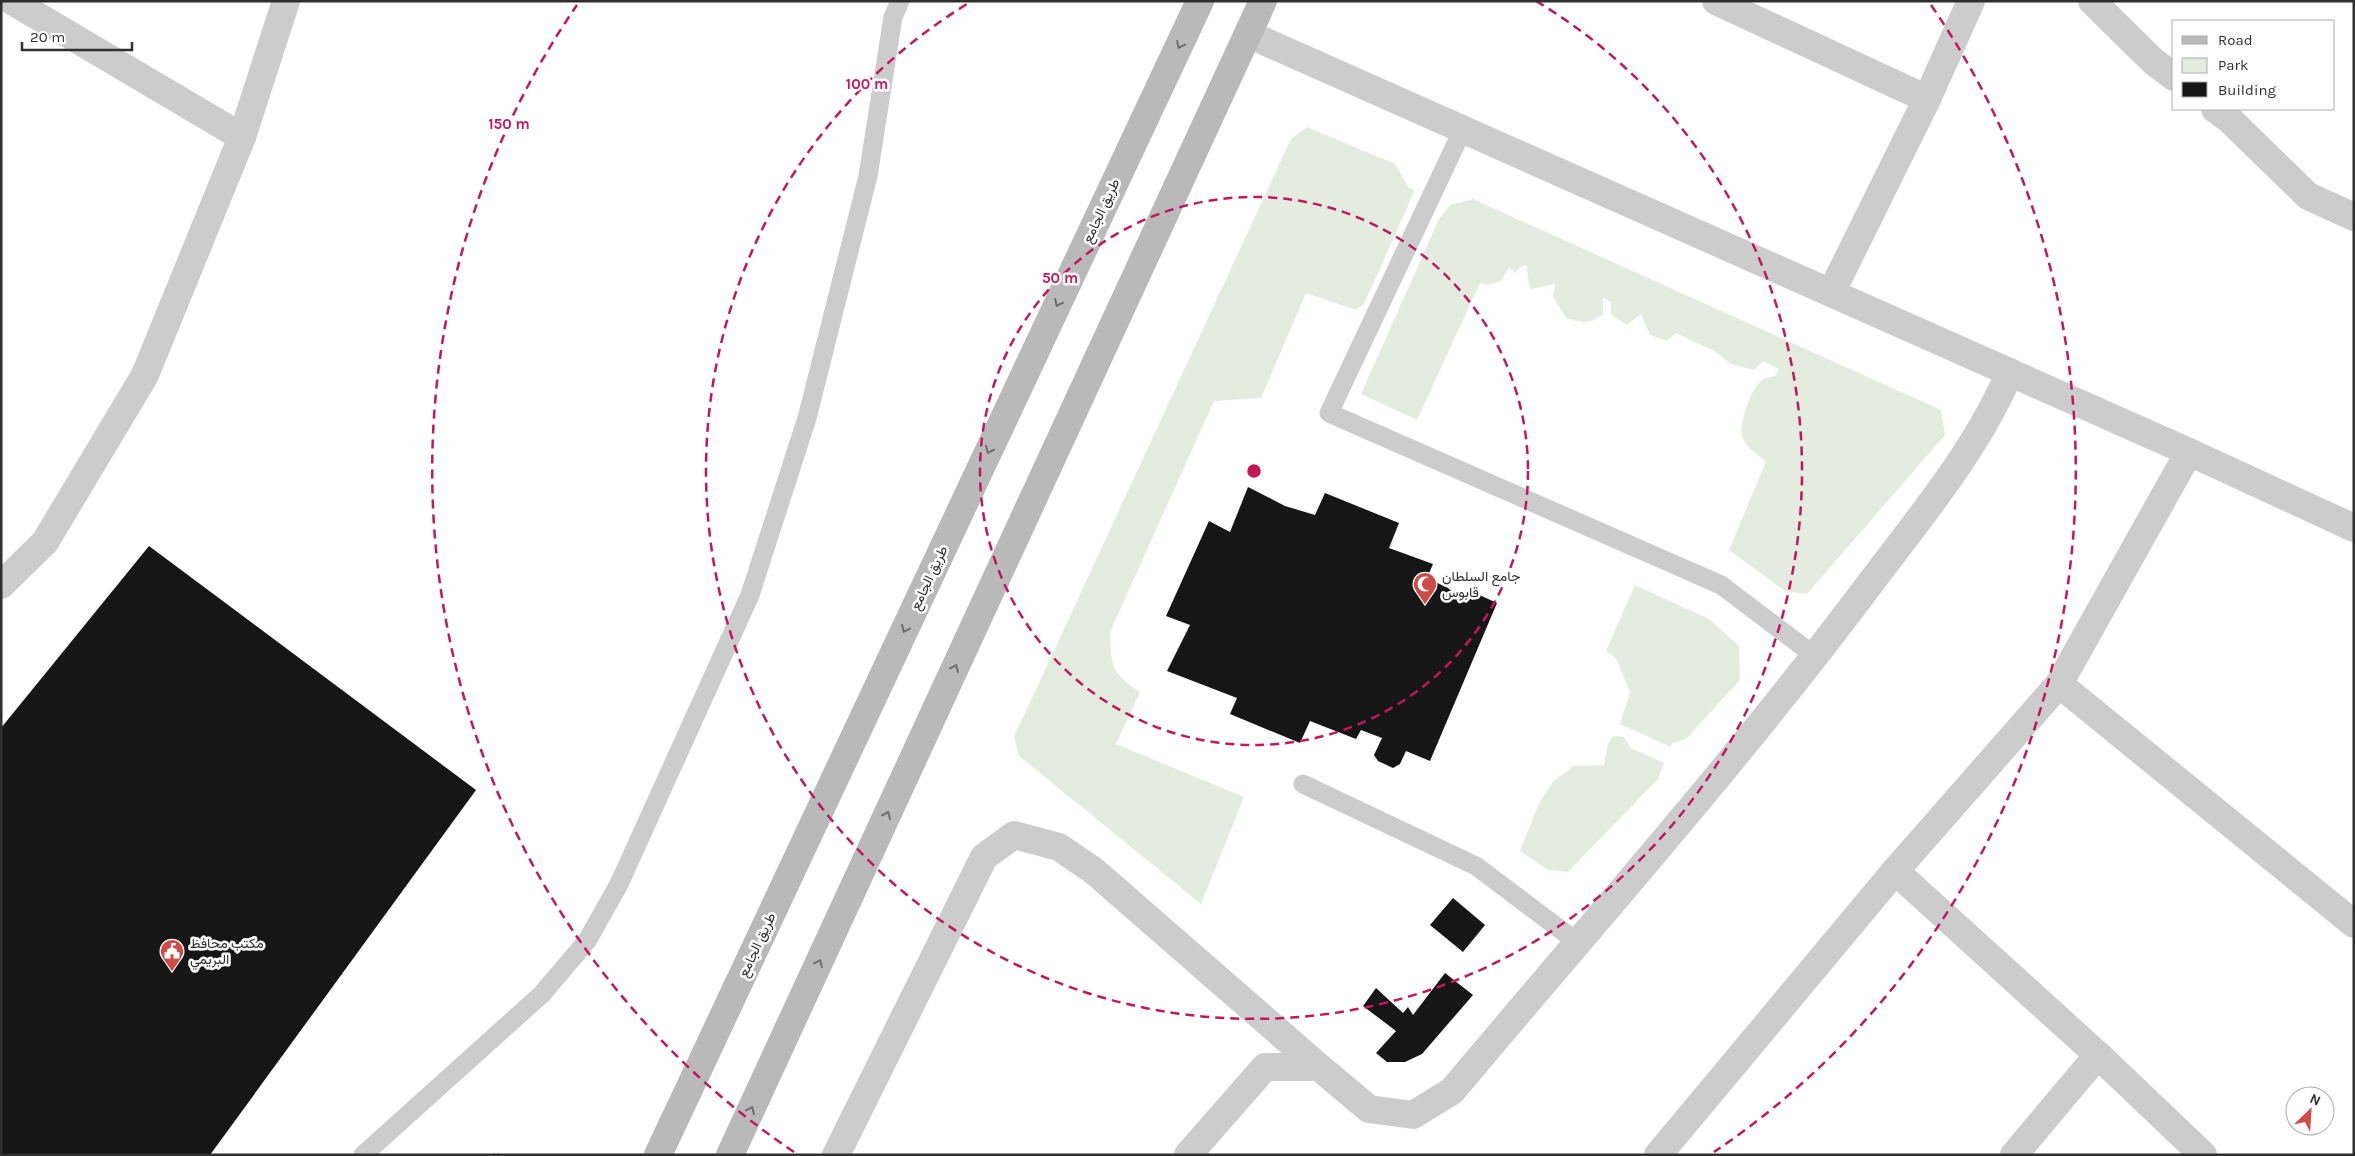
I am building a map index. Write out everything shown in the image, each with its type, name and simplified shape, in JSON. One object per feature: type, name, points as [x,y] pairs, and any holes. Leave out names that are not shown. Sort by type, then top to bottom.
[{"type":"main road","name":"طريق الجامع","points":[[658,1155],[1200,1]]},
{"type":"main road","points":[[730,1155],[1263,1]]},
{"type":"street","points":[[12,1],[242,138]]},
{"type":"street","points":[[1,585],[46,542],[145,376],[242,138],[286,1]]},
{"type":"street","points":[[1716,1],[1927,99]]},
{"type":"street","points":[[1831,293],[1927,99],[1971,1]]},
{"type":"street","points":[[2092,1],[2153,60],[2172,75]]},
{"type":"street","points":[[1248,34],[2010,372],[2354,528]]},
{"type":"street","points":[[2216,110],[2308,196],[2354,217]]},
{"type":"street","points":[[836,1155],[984,857],[1014,835],[1060,847],[1094,871],[1369,1109],[1413,1116],[1452,1091],[1815,656],[1964,458],[1989,416],[2010,372]]},
{"type":"street","points":[[1658,1155],[1895,871],[2059,684],[2189,452]]},
{"type":"street","points":[[2059,684],[2354,924]]},
{"type":"street","points":[[1895,871],[2098,1055],[2203,1155]]},
{"type":"street","points":[[2014,1155],[2098,1055]]},
{"type":"street","points":[[1195,1153],[1265,1067],[1319,1067]]},
{"type":"lane","points":[[363,1155],[542,994],[587,941],[619,884],[750,595],[807,418],[868,176],[893,17],[900,1]]},
{"type":"lane","points":[[1463,129],[1329,413],[1721,585],[1815,656]]},
{"type":"lane","points":[[1303,784],[1476,866],[1577,942]]},
{"type":"path","points":[[493,1155],[496,1153],[500,1155]]},
{"type":"green space","points":[[1307,127],[1395,164],[1409,188],[1415,190],[1364,304],[1356,310],[1306,293],[1261,398],[1214,401],[1110,632],[1114,667],[1123,680],[1140,692],[1116,744],[1244,797],[1201,904],[1019,756],[1014,737],[1291,139]]},
{"type":"green space","points":[[1473,199],[1941,410],[1945,435],[1807,594],[1785,591],[1729,550],[1766,462],[1746,444],[1742,436],[1744,414],[1755,389],[1764,379],[1775,376],[1779,369],[1763,361],[1754,370],[1731,364],[1714,351],[1676,333],[1667,341],[1650,335],[1641,314],[1627,325],[1611,315],[1611,302],[1603,298],[1603,314],[1598,318],[1581,322],[1566,318],[1553,296],[1555,284],[1531,289],[1527,266],[1523,265],[1515,273],[1509,267],[1501,281],[1488,285],[1480,283],[1417,420],[1361,394],[1439,219],[1450,205]]},
{"type":"green space","points":[[1635,585],[1709,619],[1739,646],[1740,680],[1686,739],[1672,743],[1671,747],[1620,724],[1630,692],[1616,658],[1606,651]]},
{"type":"green space","points":[[1613,736],[1624,737],[1631,748],[1664,763],[1658,779],[1568,872],[1548,870],[1520,851],[1543,796],[1554,781],[1572,766],[1604,765],[1608,744]]},
{"type":"building","points":[[1248,487],[1285,506],[1315,515],[1325,493],[1399,523],[1389,548],[1433,564],[1427,578],[1448,588],[1458,597],[1469,600],[1475,593],[1497,603],[1430,761],[1406,751],[1400,764],[1393,768],[1378,761],[1374,755],[1382,738],[1361,730],[1356,739],[1310,721],[1300,743],[1230,714],[1237,698],[1167,671],[1190,625],[1166,616],[1209,521],[1230,532]]},
{"type":"building","name":"مكتب محافظ البريمي","points":[[149,546],[476,790],[210,1155],[1,1155],[1,728]]},
{"type":"building","points":[[1453,898],[1485,925],[1463,952],[1430,925]]},
{"type":"building","points":[[1445,973],[1473,995],[1422,1054],[1405,1062],[1387,1062],[1376,1053],[1396,1031],[1363,1006],[1376,988],[1403,1013],[1408,1007],[1413,1015]]},
{"type":"place","name":"جامع السلطان قابوس","points":[[1425,605]]},
{"type":"place","name":"مكتب محافظ البريمي","points":[[172,972]]}]
